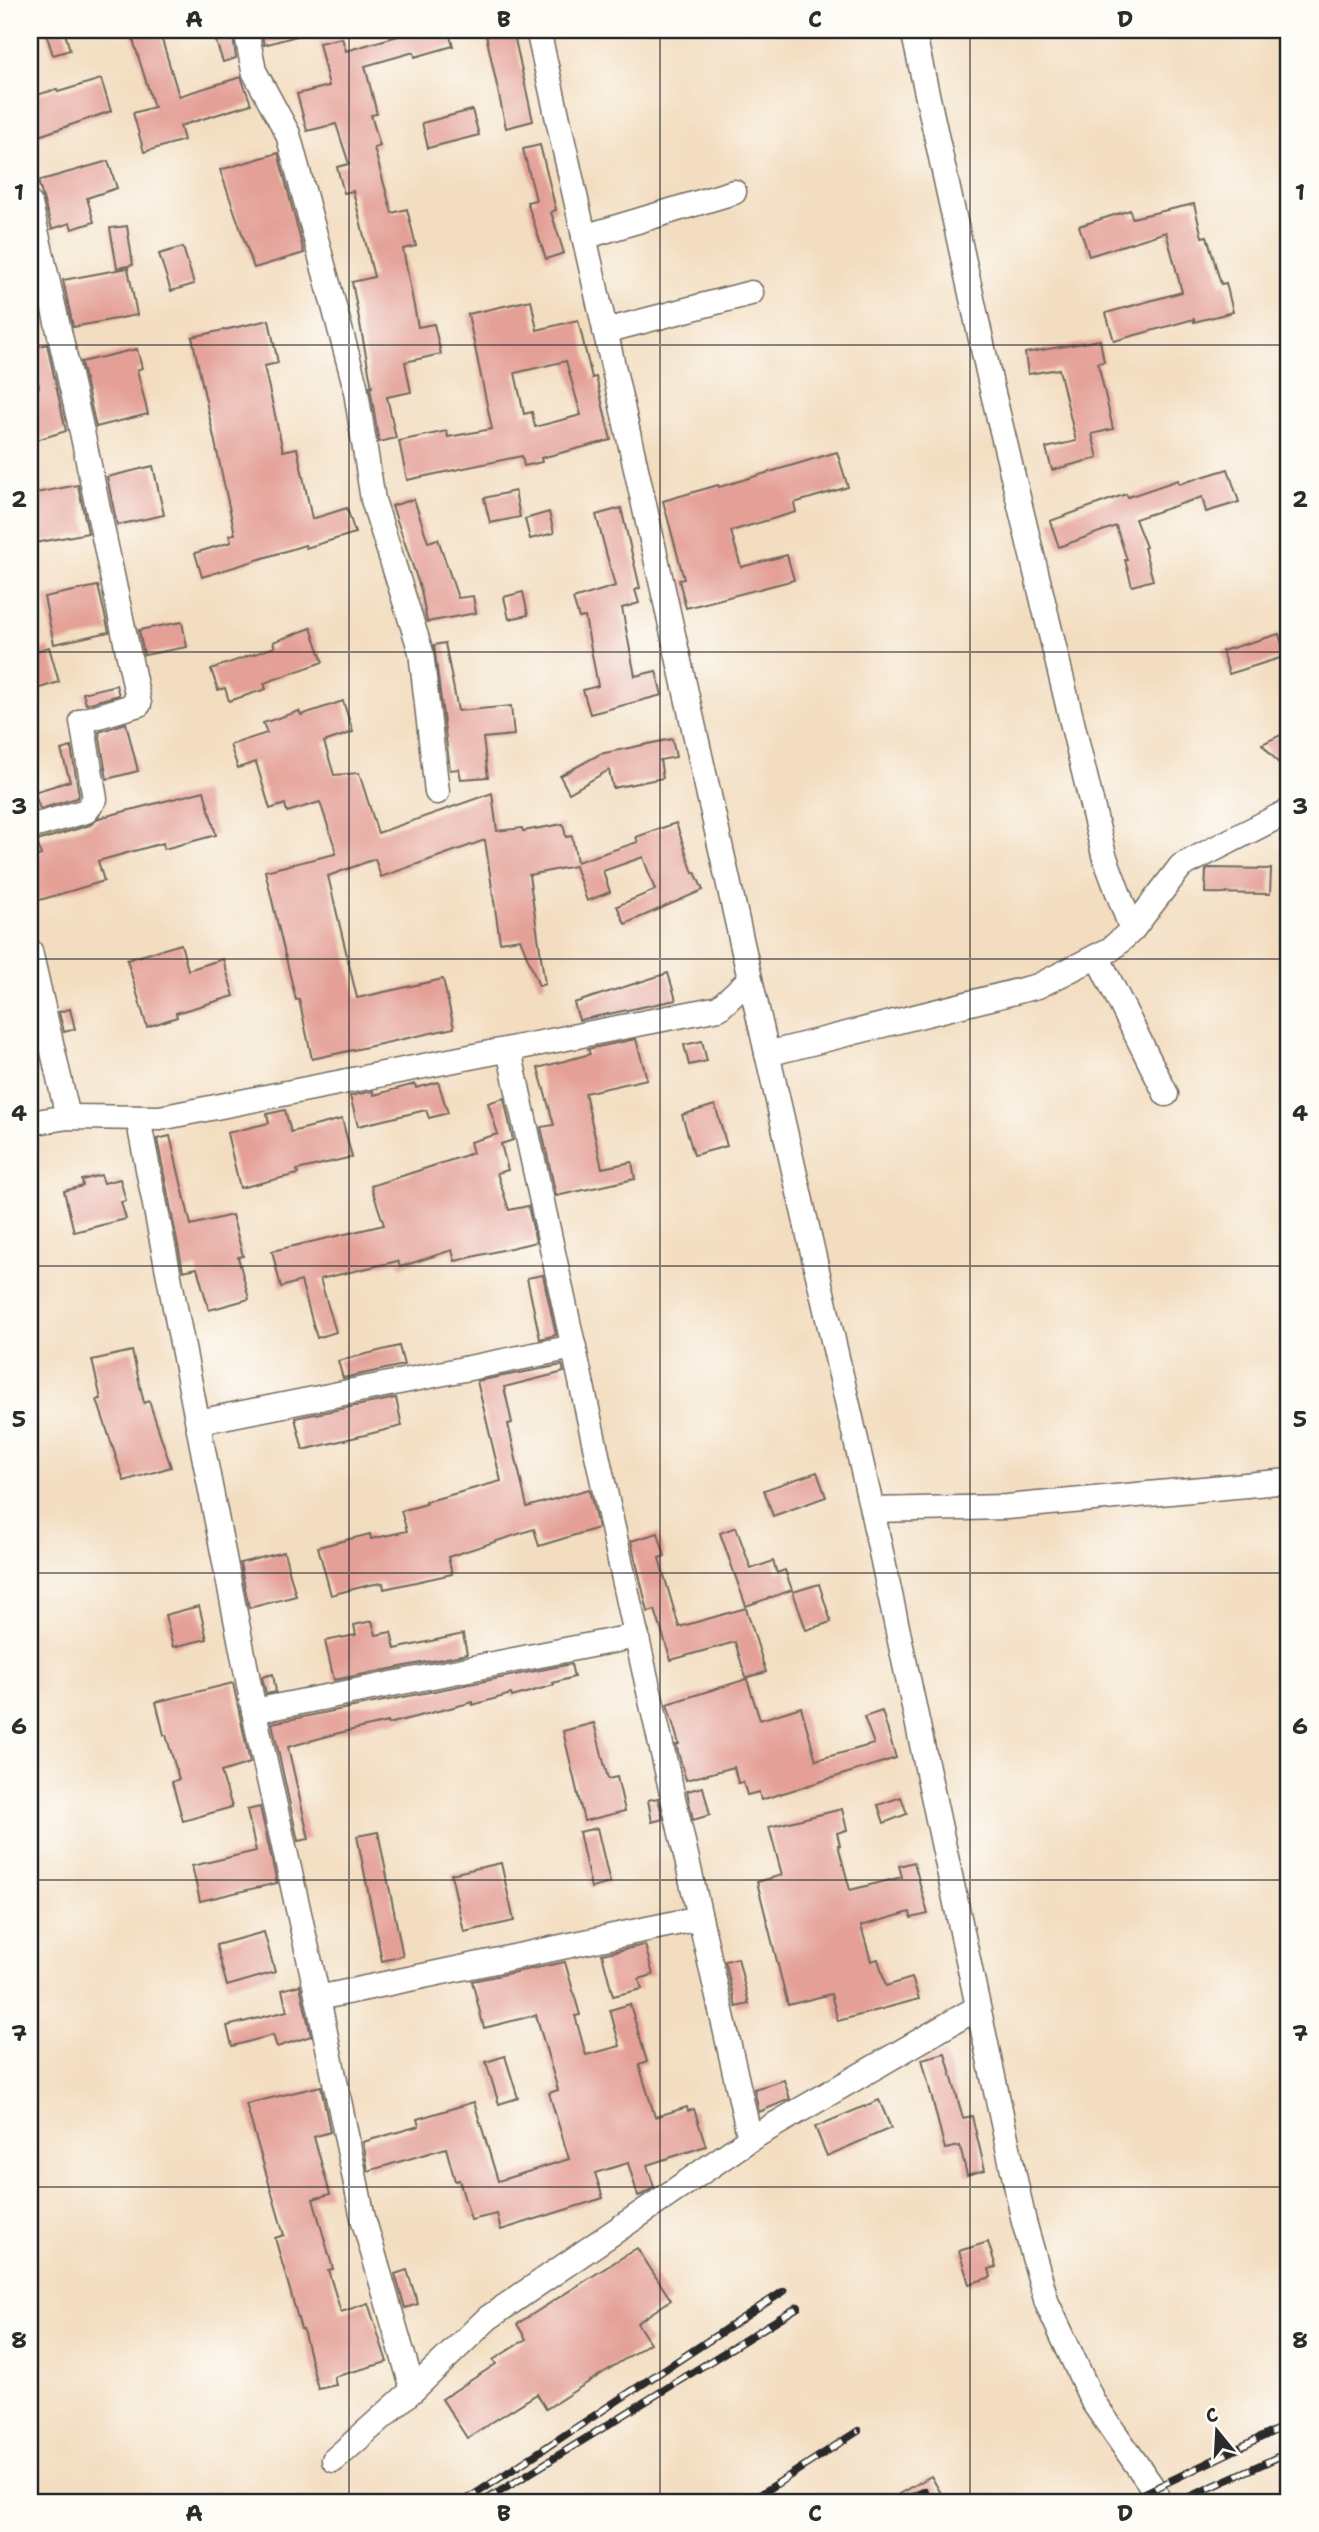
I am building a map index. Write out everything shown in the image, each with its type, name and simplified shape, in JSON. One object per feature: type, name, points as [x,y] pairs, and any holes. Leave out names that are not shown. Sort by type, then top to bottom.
[{"type":"street","points":[[246,30],[254,71],[288,134],[355,384],[373,500],[421,652],[437,792]]},
{"type":"street","points":[[538,30],[750,979],[872,1510],[1024,2222],[1047,2303],[1094,2402],[1153,2488],[1159,2502]]},
{"type":"street","points":[[913,30],[991,385],[1104,855],[1132,930]]},
{"type":"street","points":[[584,237],[734,192]]},
{"type":"street","points":[[30,204],[82,432],[139,704],[82,720],[95,799],[86,811],[30,827]]},
{"type":"street","points":[[605,331],[751,293]]},
{"type":"street","points":[[767,1054],[1038,986],[1111,949],[1132,930],[1181,866],[1289,811]]},
{"type":"street","points":[[30,951],[68,1117]]},
{"type":"street","points":[[1097,956],[1166,1094]]},
{"type":"street","points":[[30,1123],[68,1117],[160,1118],[719,1008],[750,979]]},
{"type":"street","points":[[509,1050],[750,2138]]},
{"type":"street","points":[[138,1118],[254,1711],[318,1998],[363,2218],[413,2390]]},
{"type":"street","points":[[198,1422],[574,1347]]},
{"type":"street","points":[[872,1510],[1007,1507],[1289,1481]]},
{"type":"street","points":[[254,1711],[637,1636]]},
{"type":"street","points":[[318,1998],[700,1918]]},
{"type":"street","points":[[334,2460],[488,2318],[750,2138],[977,2008]]},
{"type":"building","points":[[45,30],[64,30],[70,50],[53,55]]},
{"type":"building","points":[[130,30],[159,30],[179,96],[241,77],[251,104],[180,126],[184,140],[144,152],[133,113],[154,107]]},
{"type":"building","points":[[212,30],[232,30],[236,58],[223,62]]},
{"type":"building","points":[[261,30],[299,30],[300,35],[264,45]]},
{"type":"building","points":[[407,30],[448,30],[453,46],[415,57],[414,52],[365,66],[377,114],[371,115],[380,146],[374,148],[392,213],[407,209],[416,246],[403,249],[418,327],[434,324],[441,354],[405,362],[411,392],[387,397],[396,438],[379,442],[372,387],[352,282],[374,277],[353,191],[344,193],[337,167],[349,164],[336,124],[307,131],[297,94],[329,86],[319,43],[342,38],[346,51],[408,33]]},
{"type":"building","points":[[485,30],[513,30],[533,121],[506,128]]},
{"type":"building","points":[[101,79],[111,111],[30,139],[30,97]]},
{"type":"building","points":[[472,110],[479,135],[428,148],[422,123]]},
{"type":"building","points":[[540,145],[556,210],[551,212],[564,253],[546,259],[527,202],[536,200],[523,149]]},
{"type":"building","points":[[278,153],[304,253],[254,268],[220,170]]},
{"type":"building","points":[[108,161],[117,188],[87,198],[94,222],[72,229],[70,223],[52,229],[38,181]]},
{"type":"building","points":[[1194,204],[1202,237],[1207,236],[1221,284],[1226,283],[1233,312],[1194,322],[1194,319],[1114,341],[1106,313],[1182,292],[1166,232],[1089,256],[1079,226],[1130,210],[1132,218]]},
{"type":"building","points":[[127,226],[133,265],[117,268],[110,228]]},
{"type":"building","points":[[183,247],[194,284],[171,291],[159,254]]},
{"type":"building","points":[[128,268],[137,315],[73,327],[63,280]]},
{"type":"building","points":[[531,300],[537,330],[578,320],[592,378],[596,377],[611,440],[541,458],[542,462],[524,466],[522,456],[407,480],[399,441],[447,431],[448,437],[492,429],[468,314]],"holes":[[[566,361],[581,415],[535,427],[532,412],[524,414],[515,373]]]},
{"type":"building","points":[[269,320],[278,363],[264,366],[283,451],[297,448],[312,519],[347,508],[355,533],[306,548],[305,545],[202,577],[195,553],[231,542],[229,535],[235,534],[192,337]]},
{"type":"building","points":[[1100,340],[1104,362],[1098,363],[1113,429],[1092,434],[1098,458],[1052,470],[1046,448],[1076,441],[1059,369],[1028,374],[1025,353]]},
{"type":"building","points":[[47,344],[66,431],[30,442],[30,389],[39,387],[30,349]]},
{"type":"building","points":[[137,349],[142,368],[137,370],[148,414],[96,427],[81,362]]},
{"type":"building","points":[[837,452],[848,487],[794,503],[796,512],[731,531],[741,567],[787,555],[794,580],[686,608],[679,580],[684,579],[663,501]]},
{"type":"building","points":[[153,466],[164,515],[117,525],[107,477]]},
{"type":"building","points":[[1228,469],[1239,502],[1206,512],[1202,497],[1135,519],[1146,547],[1144,548],[1153,580],[1132,586],[1116,526],[1059,547],[1050,521],[1126,494],[1128,497],[1178,480],[1179,484]]},
{"type":"building","points":[[78,485],[88,533],[30,544],[30,494]]},
{"type":"building","points":[[515,491],[520,517],[490,523],[484,498]]},
{"type":"building","points":[[414,499],[428,542],[438,539],[458,598],[473,596],[476,613],[427,622],[421,590],[392,506]]},
{"type":"building","points":[[621,508],[640,588],[635,590],[639,603],[622,608],[635,676],[656,671],[662,695],[590,714],[583,690],[598,686],[585,617],[579,618],[573,599],[615,586],[596,515]]},
{"type":"building","points":[[549,512],[554,533],[530,539],[525,519]]},
{"type":"building","points":[[98,586],[109,632],[54,644],[44,597]]},
{"type":"building","points":[[523,592],[528,615],[509,619],[504,597]]},
{"type":"building","points":[[182,622],[187,647],[144,655],[139,630]]},
{"type":"building","points":[[311,628],[323,662],[264,683],[266,689],[229,701],[225,688],[218,690],[211,669],[275,647],[273,642]]},
{"type":"building","points":[[1279,634],[1286,656],[1229,674],[1222,651]]},
{"type":"building","points":[[445,643],[458,711],[511,706],[514,735],[483,738],[488,777],[461,779],[459,769],[450,770],[434,645]]},
{"type":"building","points":[[49,647],[59,682],[30,691],[30,653]]},
{"type":"building","points":[[116,685],[119,695],[86,704],[83,693]]},
{"type":"building","points":[[343,701],[353,732],[324,742],[334,775],[359,773],[378,833],[492,793],[497,831],[522,828],[523,831],[563,824],[566,837],[572,836],[577,862],[638,842],[636,837],[676,823],[693,873],[695,872],[703,890],[625,924],[617,906],[655,890],[643,857],[603,871],[610,892],[587,901],[575,866],[529,875],[545,984],[539,986],[520,939],[500,942],[485,840],[381,877],[375,859],[328,876],[357,998],[443,979],[454,1028],[312,1059],[265,871],[335,854],[335,848],[320,802],[287,812],[285,804],[270,809],[256,762],[238,768],[230,745],[267,733],[263,723],[299,711],[301,715]]},
{"type":"building","points":[[126,723],[138,771],[107,779],[99,732]]},
{"type":"building","points":[[1289,731],[1289,775],[1262,744]]},
{"type":"building","points":[[672,739],[676,757],[660,760],[663,778],[613,788],[609,770],[569,793],[560,776],[600,754]]},
{"type":"building","points":[[71,747],[79,795],[77,798],[40,809],[34,792],[70,781],[61,750]]},
{"type":"building","points":[[204,791],[216,835],[164,849],[163,843],[98,861],[104,881],[30,903],[30,858],[41,855],[37,841],[90,825],[99,818]]},
{"type":"building","points":[[1271,869],[1270,894],[1205,893],[1206,870]]},
{"type":"building","points":[[181,944],[188,970],[223,959],[234,996],[176,1013],[177,1017],[147,1027],[127,960]]},
{"type":"building","points":[[668,973],[676,1000],[579,1020],[574,1003]]},
{"type":"building","points":[[70,1009],[75,1029],[64,1032],[59,1012]]},
{"type":"building","points":[[636,1039],[647,1079],[585,1093],[602,1168],[632,1162],[635,1179],[556,1196],[541,1127],[554,1125],[538,1068],[590,1054],[588,1049]]},
{"type":"building","points":[[702,1041],[707,1061],[689,1065],[684,1045]]},
{"type":"building","points":[[438,1082],[448,1113],[429,1118],[426,1110],[358,1126],[350,1096],[373,1091],[374,1095],[415,1084],[416,1088]]},
{"type":"building","points":[[504,1098],[513,1140],[501,1144],[508,1170],[497,1173],[509,1210],[528,1206],[536,1242],[455,1261],[452,1250],[400,1267],[398,1261],[320,1279],[336,1332],[317,1338],[301,1281],[281,1287],[272,1251],[384,1225],[371,1186],[473,1153],[470,1142],[498,1134],[488,1103]]},
{"type":"building","points":[[715,1105],[727,1146],[694,1155],[682,1115]]},
{"type":"building","points":[[285,1110],[291,1132],[342,1119],[352,1157],[297,1170],[298,1174],[240,1188],[227,1133],[269,1123],[267,1114]]},
{"type":"building","points":[[170,1136],[191,1225],[232,1215],[243,1256],[238,1257],[249,1299],[209,1310],[197,1268],[183,1271],[157,1139]]},
{"type":"building","points":[[101,1175],[104,1183],[120,1179],[126,1201],[121,1202],[126,1219],[74,1232],[64,1191],[83,1186],[82,1180]]},
{"type":"building","points":[[543,1275],[556,1335],[540,1339],[527,1278]]},
{"type":"building","points":[[399,1346],[404,1365],[343,1378],[338,1361]]},
{"type":"building","points":[[132,1351],[144,1403],[149,1401],[171,1467],[124,1481],[97,1400],[101,1399],[92,1360]]},
{"type":"building","points":[[562,1365],[564,1372],[504,1387],[512,1423],[508,1424],[527,1507],[589,1489],[598,1528],[539,1546],[534,1529],[448,1557],[452,1574],[384,1589],[383,1583],[369,1585],[331,1595],[318,1547],[370,1534],[371,1539],[407,1531],[401,1511],[501,1481],[477,1381]]},
{"type":"building","points":[[396,1398],[402,1426],[303,1450],[295,1418]]},
{"type":"building","points":[[817,1472],[826,1497],[773,1516],[764,1490]]},
{"type":"building","points":[[736,1527],[751,1569],[773,1561],[777,1573],[785,1570],[792,1590],[746,1606],[720,1533]]},
{"type":"building","points":[[658,1533],[665,1556],[659,1558],[679,1627],[746,1608],[766,1672],[746,1678],[735,1642],[671,1660],[655,1610],[648,1612],[631,1541]]},
{"type":"building","points":[[284,1552],[296,1596],[249,1608],[240,1563]]},
{"type":"building","points":[[819,1584],[831,1622],[806,1630],[793,1592]]},
{"type":"building","points":[[199,1606],[207,1639],[173,1647],[165,1615]]},
{"type":"building","points":[[372,1621],[376,1635],[391,1632],[395,1649],[463,1634],[467,1654],[334,1680],[325,1641],[356,1635],[354,1625]]},
{"type":"building","points":[[571,1664],[574,1677],[553,1683],[554,1685],[512,1697],[511,1694],[473,1705],[473,1702],[288,1747],[309,1839],[298,1841],[272,1723]]},
{"type":"building","points":[[273,1674],[276,1692],[266,1694],[262,1677]]},
{"type":"building","points":[[747,1679],[760,1720],[801,1707],[816,1760],[874,1744],[864,1717],[882,1711],[896,1758],[761,1800],[759,1792],[747,1795],[743,1782],[738,1783],[734,1767],[686,1780],[667,1704]]},
{"type":"building","points":[[233,1683],[250,1763],[221,1772],[232,1807],[183,1821],[172,1782],[179,1779],[156,1702]]},
{"type":"building","points":[[594,1723],[608,1779],[617,1777],[625,1811],[584,1821],[563,1731]]},
{"type":"building","points":[[703,1787],[710,1815],[693,1820],[687,1791]]},
{"type":"building","points":[[901,1797],[907,1814],[884,1823],[878,1805]]},
{"type":"building","points":[[658,1798],[663,1819],[652,1822],[648,1800]]},
{"type":"building","points":[[260,1807],[277,1883],[200,1901],[192,1866],[256,1851],[247,1810]]},
{"type":"building","points":[[842,1809],[847,1830],[837,1833],[838,1845],[850,1890],[902,1877],[899,1866],[914,1862],[928,1914],[911,1918],[910,1912],[861,1926],[871,1961],[878,1959],[886,1986],[912,1978],[919,1999],[838,2021],[831,1994],[788,2005],[757,1882],[782,1875],[769,1827]]},
{"type":"building","points":[[597,1828],[610,1883],[591,1888],[579,1832]]},
{"type":"building","points":[[378,1832],[403,1956],[382,1961],[357,1836]]},
{"type":"building","points":[[501,1863],[514,1921],[464,1932],[451,1874]]},
{"type":"building","points":[[264,1932],[275,1972],[227,1986],[216,1945]]},
{"type":"building","points":[[645,1945],[653,1975],[639,1979],[642,1989],[613,1996],[602,1954]]},
{"type":"building","points":[[738,1958],[749,2004],[736,2007],[725,1961]]},
{"type":"building","points":[[565,1962],[580,2015],[575,2016],[586,2055],[620,2046],[610,2010],[630,2004],[647,2062],[639,2065],[655,2117],[687,2107],[688,2111],[694,2109],[706,2146],[647,2165],[654,2187],[643,2194],[638,2196],[628,2163],[595,2173],[603,2198],[501,2230],[497,2214],[471,2220],[459,2180],[455,2181],[446,2148],[368,2171],[363,2142],[419,2126],[417,2119],[474,2102],[498,2181],[569,2159],[549,2093],[558,2090],[536,2015],[484,2028],[472,1981]]},
{"type":"building","points":[[300,1985],[311,2036],[277,2047],[273,2035],[232,2046],[227,2026],[287,2011],[282,1990]]},
{"type":"building","points":[[945,2053],[963,2118],[972,2116],[985,2170],[967,2175],[960,2146],[945,2149],[922,2059]]},
{"type":"building","points":[[505,2056],[518,2098],[499,2104],[486,2062]]},
{"type":"building","points":[[784,2080],[790,2099],[759,2112],[754,2089]]},
{"type":"building","points":[[321,2086],[330,2132],[314,2137],[330,2194],[313,2199],[333,2269],[328,2270],[341,2312],[368,2303],[387,2362],[334,2377],[336,2385],[318,2389],[275,2238],[284,2235],[246,2104]]},
{"type":"building","points":[[879,2100],[891,2128],[827,2156],[815,2127]]},
{"type":"building","points":[[988,2242],[996,2267],[989,2269],[991,2277],[969,2284],[959,2251]]},
{"type":"building","points":[[637,2248],[671,2300],[637,2323],[650,2343],[546,2409],[537,2394],[467,2438],[442,2399],[496,2364],[493,2360],[526,2339],[517,2324]]},
{"type":"building","points":[[407,2270],[418,2304],[405,2308],[395,2274]]},
{"type":"building","points":[[931,2476],[946,2502],[886,2502]]},
{"type":"railway","points":[[463,2502],[784,2291]]},
{"type":"railway","points":[[483,2502],[798,2307]]},
{"type":"railway","points":[[1126,2502],[1289,2424]]},
{"type":"railway","points":[[749,2502],[858,2431]]},
{"type":"railway","points":[[1178,2502],[1289,2452]]},
{"type":"railway","points":[[905,2502],[925,2491]]}]
